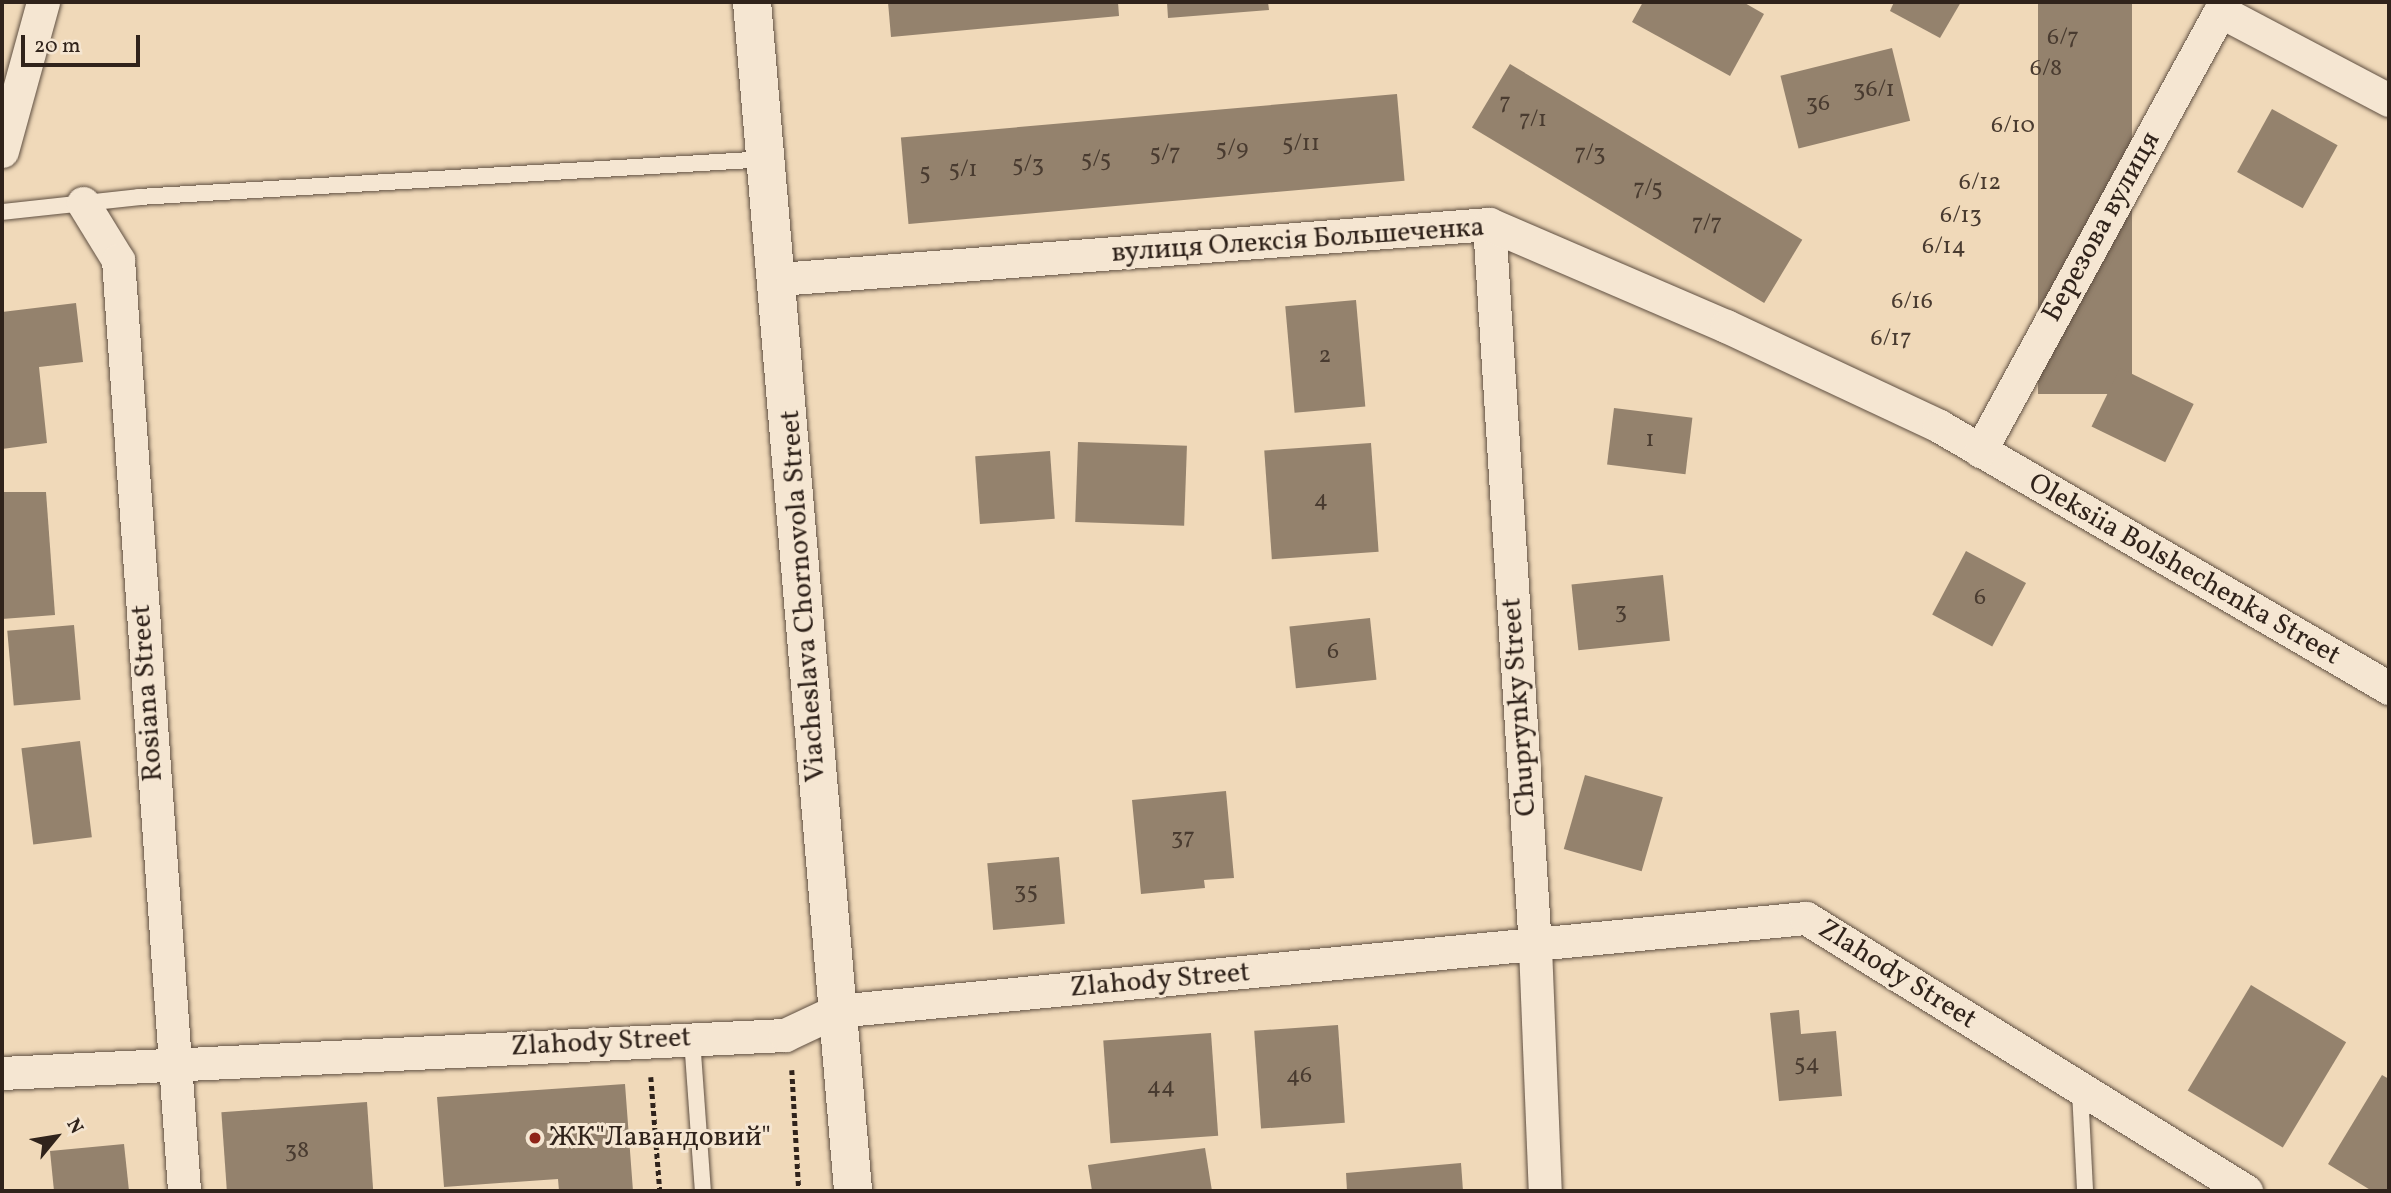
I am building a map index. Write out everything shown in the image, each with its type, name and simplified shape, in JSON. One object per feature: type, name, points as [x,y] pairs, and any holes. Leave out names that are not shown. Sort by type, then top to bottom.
[{"type":"street","points":[[2,151],[43,2]]},
{"type":"street","name":"Viacheslava Chornovola Street","points":[[752,2],[779,279],[836,1011],[853,1191]]},
{"type":"street","points":[[2223,6],[2389,100]]},
{"type":"street","name":"Березова вулиця","points":[[1980,451],[2223,6]]},
{"type":"street","name":"Rosiana Street","points":[[83,203],[117,260],[184,1191]]},
{"type":"street","name":"вулиця Олексія Большеченка","points":[[779,279],[1489,224],[1726,327],[1939,426],[1980,451]]},
{"type":"street","name":"Chuprynky Street","points":[[1489,224],[1535,947],[1545,1191]]},
{"type":"street","name":"Oleksiia Bolshechenka Street","points":[[1980,451],[2389,688]]},
{"type":"street","name":"Zlahody Street","points":[[2,1073],[173,1062],[785,1035],[836,1011],[1535,947],[1806,918],[2080,1091],[2246,1191]]},
{"type":"lane","points":[[2,212],[83,203],[767,159]]},
{"type":"lane","points":[[692,1040],[703,1191]]},
{"type":"lane","points":[[2080,1091],[2085,1191]]},
{"type":"path","points":[[791,1059],[799,1191]]},
{"type":"path","points":[[651,1073],[660,1191]]},
{"type":"building","points":[[888,2],[1118,2],[1119,16],[891,37]]},
{"type":"building","points":[[1167,2],[1268,2],[1269,10],[1168,18]]},
{"type":"building","points":[[1643,2],[1743,2],[1764,14],[1730,76],[1632,22]]},
{"type":"building","points":[[1894,2],[1961,2],[1940,38],[1890,11]]},
{"type":"building","points":[[2038,2],[2132,2],[2132,394],[2038,394]]},
{"type":"building","points":[[1892,48],[1910,121],[1799,149],[1780,76]]},
{"type":"building","points":[[1510,64],[1802,240],[1764,303],[1472,127]]},
{"type":"building","points":[[1397,94],[1405,181],[908,224],[901,137]]},
{"type":"building","points":[[2272,109],[2338,145],[2303,208],[2237,172]]},
{"type":"building","points":[[1356,300],[1365,407],[1295,413],[1285,306]]},
{"type":"building","points":[[76,303],[83,362],[39,367],[47,443],[2,449],[2,312]]},
{"type":"building","points":[[2120,368],[2194,404],[2165,462],[2092,426]]},
{"type":"building","points":[[1614,408],[1692,418],[1685,474],[1607,465]]},
{"type":"building","points":[[1078,442],[1187,446],[1184,526],[1075,522]]},
{"type":"building","points":[[1371,443],[1379,552],[1272,559],[1264,450]]},
{"type":"building","points":[[1050,451],[1055,519],[980,524],[975,456]]},
{"type":"building","points":[[2,492],[46,492],[55,615],[2,619]]},
{"type":"building","points":[[1966,551],[2026,583],[1992,646],[1932,615]]},
{"type":"building","points":[[1663,575],[1670,641],[1578,650],[1572,585]]},
{"type":"building","points":[[1370,618],[1376,680],[1296,688],[1289,626]]},
{"type":"building","points":[[74,625],[81,700],[14,706],[7,631]]},
{"type":"building","points":[[80,741],[92,837],[33,844],[21,748]]},
{"type":"building","points":[[1585,775],[1663,797],[1642,871],[1564,849]]},
{"type":"building","points":[[1226,791],[1234,878],[1204,880],[1205,888],[1141,894],[1132,800]]},
{"type":"building","points":[[1059,857],[1065,924],[993,930],[987,863]]},
{"type":"building","points":[[2251,985],[2346,1042],[2283,1148],[2188,1090]]},
{"type":"building","points":[[1799,1010],[1801,1034],[1836,1031],[1842,1096],[1779,1101],[1770,1013]]},
{"type":"building","points":[[1338,1025],[1345,1123],[1261,1129],[1254,1031]]},
{"type":"building","points":[[1211,1033],[1218,1136],[1110,1143],[1103,1041]]},
{"type":"building","points":[[2382,1075],[2389,1079],[2389,1191],[2372,1191],[2328,1164]]},
{"type":"building","name":"ЖК\"Лавандовий\"","points":[[625,1084],[633,1191],[559,1191],[558,1179],[444,1187],[437,1097]]},
{"type":"building","points":[[367,1102],[373,1191],[227,1191],[221,1112]]},
{"type":"building","points":[[124,1144],[129,1191],[54,1191],[50,1151]]},
{"type":"building","points":[[1205,1148],[1212,1191],[1092,1191],[1088,1165]]},
{"type":"building","points":[[1461,1163],[1463,1191],[1347,1191],[1346,1173]]},
{"type":"place","name":"ЖК\"Лавандовий\"","points":[[535,1138]]}]
